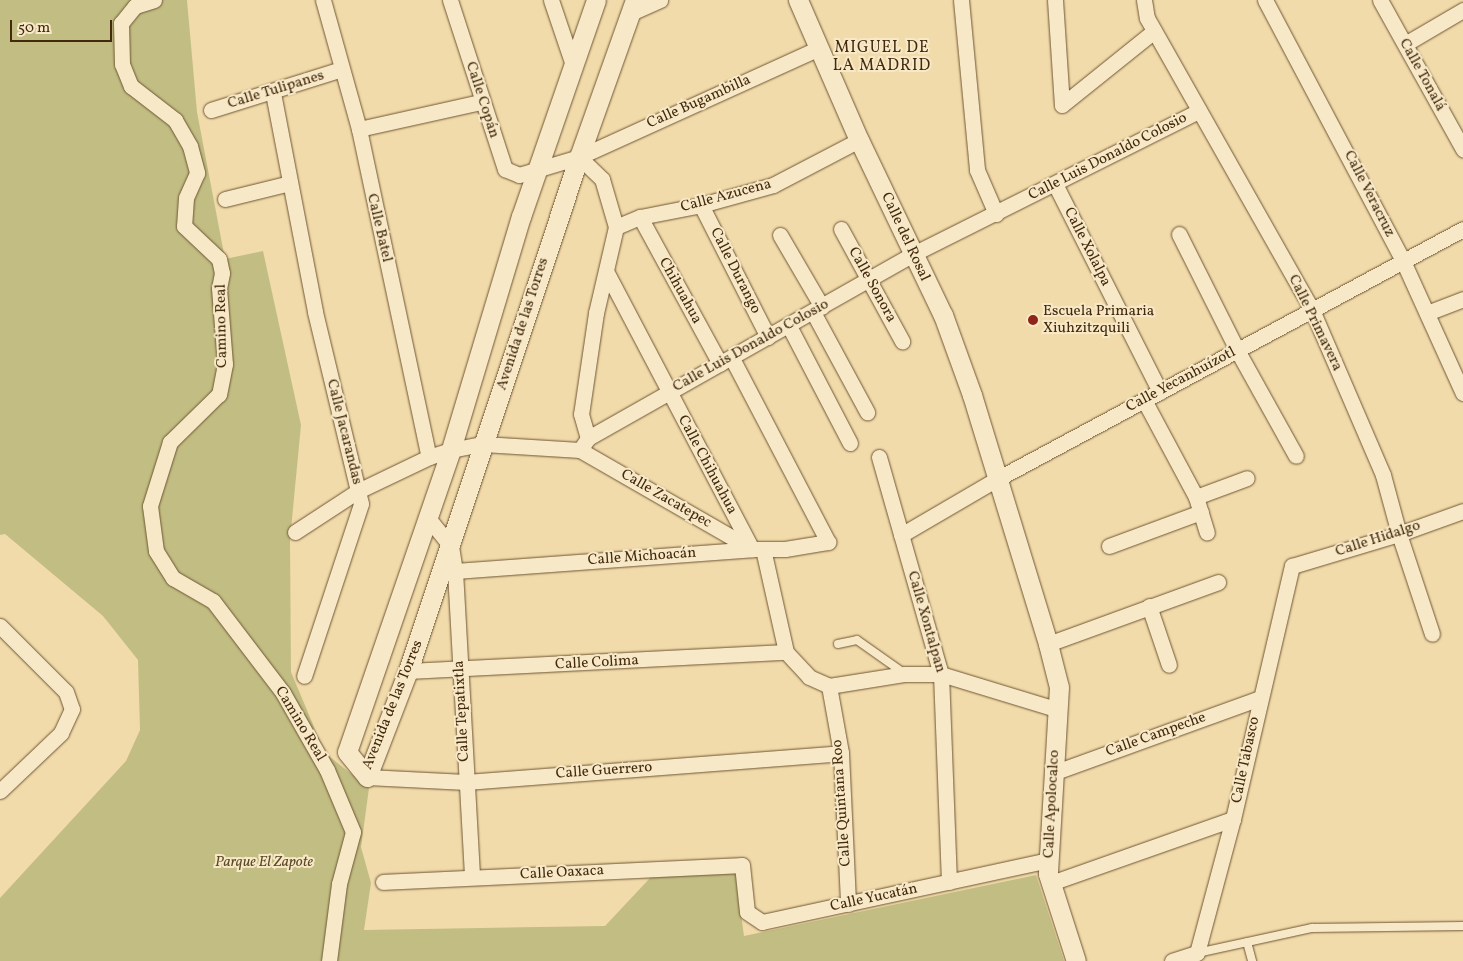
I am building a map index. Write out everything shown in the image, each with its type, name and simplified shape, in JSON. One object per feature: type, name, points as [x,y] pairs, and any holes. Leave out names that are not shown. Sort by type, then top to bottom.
[{"type":"street","name":"Camino Real","points":[[154,0],[135,6],[121,23],[122,64],[132,86],[175,120],[190,146],[197,173],[186,198],[184,226],[218,259],[225,364],[219,394],[170,442],[150,506],[156,551],[173,578],[213,601],[283,693],[327,770],[353,832],[339,884],[330,961]]},
{"type":"street","name":"Calle Batel","points":[[323,0],[359,129],[429,457]]},
{"type":"street","name":"Calle Copán","points":[[450,0],[481,102],[504,169],[519,175],[536,172]]},
{"type":"street","points":[[551,0],[573,66]]},
{"type":"street","name":"Avenida de las Torres","points":[[367,777],[347,752],[451,450],[536,172],[596,0]]},
{"type":"street","points":[[633,6],[660,0]]},
{"type":"street","name":"Calle del Rosal","points":[[798,0],[859,140],[943,315],[972,395],[997,479]]},
{"type":"street","points":[[961,0],[977,170],[996,214]]},
{"type":"street","points":[[1055,0],[1062,105],[1154,31]]},
{"type":"street","name":"Calle Primavera","points":[[1144,0],[1147,18],[1154,31],[1312,310],[1383,475],[1399,534],[1432,634]]},
{"type":"street","name":"Calle Veracruz","points":[[1265,0],[1403,261],[1463,393]]},
{"type":"street","name":"Calle Tonalá","points":[[1380,0],[1463,149]]},
{"type":"street","name":"Avenida de las Torres","points":[[367,777],[408,671],[452,546],[579,157],[633,6]]},
{"type":"street","points":[[1405,44],[1463,10]]},
{"type":"street","name":"Calle Bugambilla","points":[[536,172],[579,157],[819,48]]},
{"type":"street","name":"Calle Tulipanes","points":[[211,110],[273,93],[342,69]]},
{"type":"street","name":"Calle Jacarandas","points":[[273,93],[315,312],[361,504],[304,676]]},
{"type":"street","points":[[359,129],[481,102]]},
{"type":"street","name":"Calle Luis Donaldo Colosio","points":[[584,444],[668,392],[768,338],[913,254],[1199,111]]},
{"type":"street","name":"Calle Azucena","points":[[616,228],[640,217],[701,205],[773,185],[859,140]]},
{"type":"street","points":[[295,532],[358,491],[429,457],[451,450],[484,444],[584,444],[581,414],[596,313],[607,274],[616,228],[602,178],[579,157]]},
{"type":"street","points":[[225,199],[290,183]]},
{"type":"street","name":"Calle Xolalpa","points":[[1055,184],[1160,392]]},
{"type":"street","name":"Calle Durango","points":[[701,205],[768,338]]},
{"type":"street","name":"Chihuahua","points":[[640,217],[726,361]]},
{"type":"street","name":"Calle Sonora","points":[[841,229],[870,279],[902,341]]},
{"type":"street","name":"Calle Yecanhuízotl","points":[[901,535],[997,479],[1463,229]]},
{"type":"street","points":[[1179,234],[1237,350],[1296,456]]},
{"type":"street","points":[[780,235],[867,412]]},
{"type":"street","name":"Calle Chihuahua","points":[[607,274],[668,392],[758,549]]},
{"type":"street","points":[[1427,313],[1463,299]]},
{"type":"street","points":[[789,326],[850,443]]},
{"type":"street","name":"Calle Michoacán","points":[[455,571],[758,549],[785,549],[828,542],[726,361]]},
{"type":"street","points":[[1144,400],[1196,497],[1207,532]]},
{"type":"street","name":"Calle Zacatepec","points":[[584,444],[758,549]]},
{"type":"street","name":"Calle Xontalpan","points":[[879,457],[941,674],[949,882]]},
{"type":"street","points":[[1196,497],[1247,478]]},
{"type":"street","name":"Calle Apolocalco","points":[[997,479],[1048,644],[1059,687],[1049,860],[1051,883],[1076,961]]},
{"type":"street","name":"Calle Hidalgo","points":[[1292,566],[1399,534],[1463,511]]},
{"type":"street","points":[[1109,546],[1201,512]]},
{"type":"street","points":[[428,518],[452,546]]},
{"type":"street","name":"Calle Tepatixtla","points":[[452,546],[472,877]]},
{"type":"street","points":[[758,549],[786,652],[810,677],[830,686],[905,674],[941,674],[1059,710]]},
{"type":"street","name":"Calle Tabasco","points":[[1198,953],[1233,819],[1292,566]]},
{"type":"street","points":[[1048,644],[1218,582]]},
{"type":"street","points":[[1149,606],[1169,665]]},
{"type":"street","points":[[0,626],[66,692],[72,709],[61,734],[0,791]]},
{"type":"street","name":"Calle Colima","points":[[408,671],[461,671],[786,652]]},
{"type":"street","name":"Calle Quintana Roo","points":[[830,686],[841,752],[848,904]]},
{"type":"street","name":"Calle Campeche","points":[[1053,773],[1260,698]]},
{"type":"street","name":"Calle Guerrero","points":[[367,777],[466,782],[841,752]]},
{"type":"street","points":[[1051,883],[1233,819]]},
{"type":"street","name":"Calle Yucatán","points":[[742,865],[747,912],[762,922],[1049,860]]},
{"type":"street","name":"Calle Oaxaca","points":[[383,882],[742,865]]},
{"type":"street","points":[[1172,961],[1198,953]]},
{"type":"lane","points":[[838,644],[857,640],[905,674]]},
{"type":"lane","points":[[1198,953],[1312,928],[1463,926]]},
{"type":"lane","points":[[1247,942],[1252,961]]},
{"type":"green space","name":"Parque El Zapote","points":[[0,0],[187,0],[197,112],[225,259],[263,251],[301,425],[290,540],[291,672],[325,753],[369,788],[361,847],[371,883],[364,930],[605,926],[651,877],[735,870],[744,936],[1036,875],[1064,961],[0,961],[0,898],[126,761],[140,730],[138,660],[103,616],[5,534],[0,535]]},
{"type":"place","name":"Escuela Primaria Xiuhzitzquili","points":[[1033,320]]},
{"type":"district","name":"MIGUEL DE LA MADRID","points":[[882,57]]}]
